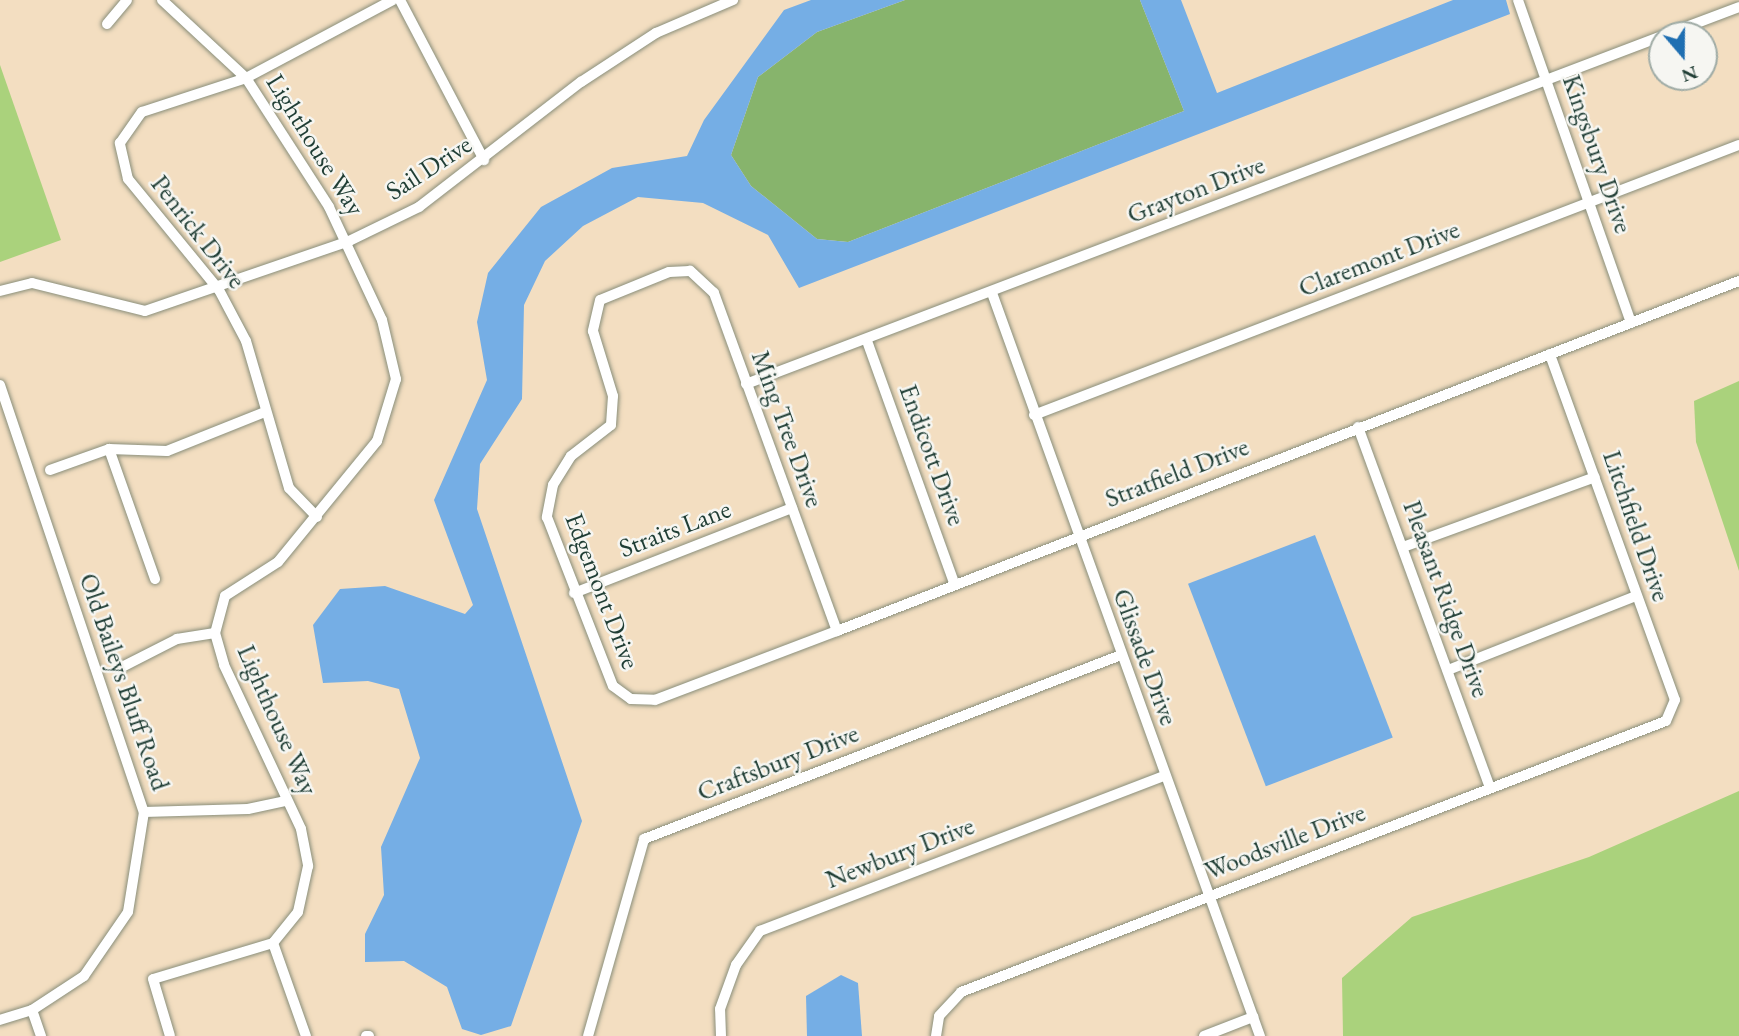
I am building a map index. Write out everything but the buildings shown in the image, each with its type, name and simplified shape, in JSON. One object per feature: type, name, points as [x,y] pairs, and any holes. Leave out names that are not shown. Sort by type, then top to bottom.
[{"type":"street","points":[[107,24],[127,0]]},
{"type":"street","name":"Lighthouse Way","points":[[162,0],[246,78],[349,241],[382,320],[396,379],[377,442],[278,562],[225,596],[215,633],[287,801],[307,866],[298,912],[273,943]]},
{"type":"street","name":"Penrick Drive","points":[[317,517],[289,488],[246,341],[219,290],[128,179],[120,142],[142,111],[246,78],[393,0]]},
{"type":"street","points":[[400,0],[484,160]]},
{"type":"street","name":"Sail Drive","points":[[0,291],[32,283],[145,311],[219,290],[349,241],[419,207],[635,47],[733,0]]},
{"type":"street","name":"Kingsbury Drive","points":[[1518,0],[1631,323]]},
{"type":"street","name":"Grayton Drive","points":[[1701,21],[1739,6]]},
{"type":"street","name":"Grayton Drive","points":[[746,384],[867,341],[1648,42]]},
{"type":"street","name":"Claremont Drive","points":[[1034,415],[1739,145]]},
{"type":"street","name":"Ming Tree Drive","points":[[669,272],[690,271],[714,293],[837,631]]},
{"type":"street","name":"Edgemont Drive","points":[[631,699],[613,686],[574,593],[547,517],[553,485],[570,456],[611,425],[613,396],[593,331],[600,300],[669,272]]},
{"type":"street","name":"Stratfield Drive","points":[[631,699],[654,700],[837,631],[954,583],[1739,281]]},
{"type":"street","name":"Glissade Drive","points":[[992,293],[1163,776],[1260,1036]]},
{"type":"street","name":"Endicott Drive","points":[[867,341],[954,583]]},
{"type":"street","name":"Litchfield Drive","points":[[1550,354],[1675,700],[1672,714]]},
{"type":"street","name":"Old Baileys Bluff Road","points":[[0,385],[144,812],[128,912],[84,976],[32,1010],[0,1020]]},
{"type":"street","points":[[50,470],[109,449],[167,451],[265,412]]},
{"type":"street","name":"Pleasant Ridge Drive","points":[[1359,427],[1490,788]]},
{"type":"street","points":[[109,449],[155,579]]},
{"type":"street","points":[[1403,547],[1595,477]]},
{"type":"street","name":"Straits Lane","points":[[574,593],[792,508]]},
{"type":"street","points":[[1448,670],[1636,596]]},
{"type":"street","points":[[122,667],[177,639],[215,633]]},
{"type":"street","name":"Craftsbury Drive","points":[[588,1036],[644,839],[1121,655]]},
{"type":"street","name":"Woodsville Drive","points":[[936,1036],[939,1016],[961,992],[1490,788],[1672,714]]},
{"type":"street","name":"Newbury Drive","points":[[721,1036],[720,1009],[736,965],[761,931],[1163,776]]},
{"type":"street","points":[[144,812],[248,809],[287,801]]},
{"type":"street","points":[[170,1036],[153,979],[273,943],[306,1036]]},
{"type":"street","points":[[32,1010],[41,1036]]},
{"type":"street","points":[[1204,1036],[1253,1017]]},
{"type":"green space","points":[[905,0],[1140,0],[1184,111],[848,242],[817,239],[751,186],[731,155],[758,77],[817,32]]},
{"type":"green space","points":[[0,65],[61,240],[0,262]]},
{"type":"green space","points":[[1739,381],[1739,571],[1696,442],[1694,401]]},
{"type":"green space","points":[[1739,791],[1739,1036],[1343,1036],[1342,978],[1412,917],[1589,857]]},
{"type":"water","points":[[811,0],[905,0],[817,32],[758,77],[731,155],[751,186],[817,239],[848,242],[1184,111],[1140,0],[1181,0],[1217,93],[1453,0],[1506,0],[1510,14],[799,288],[768,235],[703,203],[638,197],[583,226],[545,261],[524,305],[522,399],[480,464],[477,509],[582,821],[511,1026],[481,1035],[462,1029],[447,987],[404,961],[365,962],[365,934],[384,895],[381,847],[420,758],[399,689],[368,681],[323,683],[313,625],[340,589],[385,586],[465,614],[473,605],[434,500],[487,380],[477,322],[488,273],[541,207],[612,168],[687,156],[704,120],[784,10]]},
{"type":"water","points":[[1315,535],[1393,738],[1266,786],[1188,584]]},
{"type":"water","points":[[841,975],[858,983],[862,1036],[807,1036],[806,996]]}]
